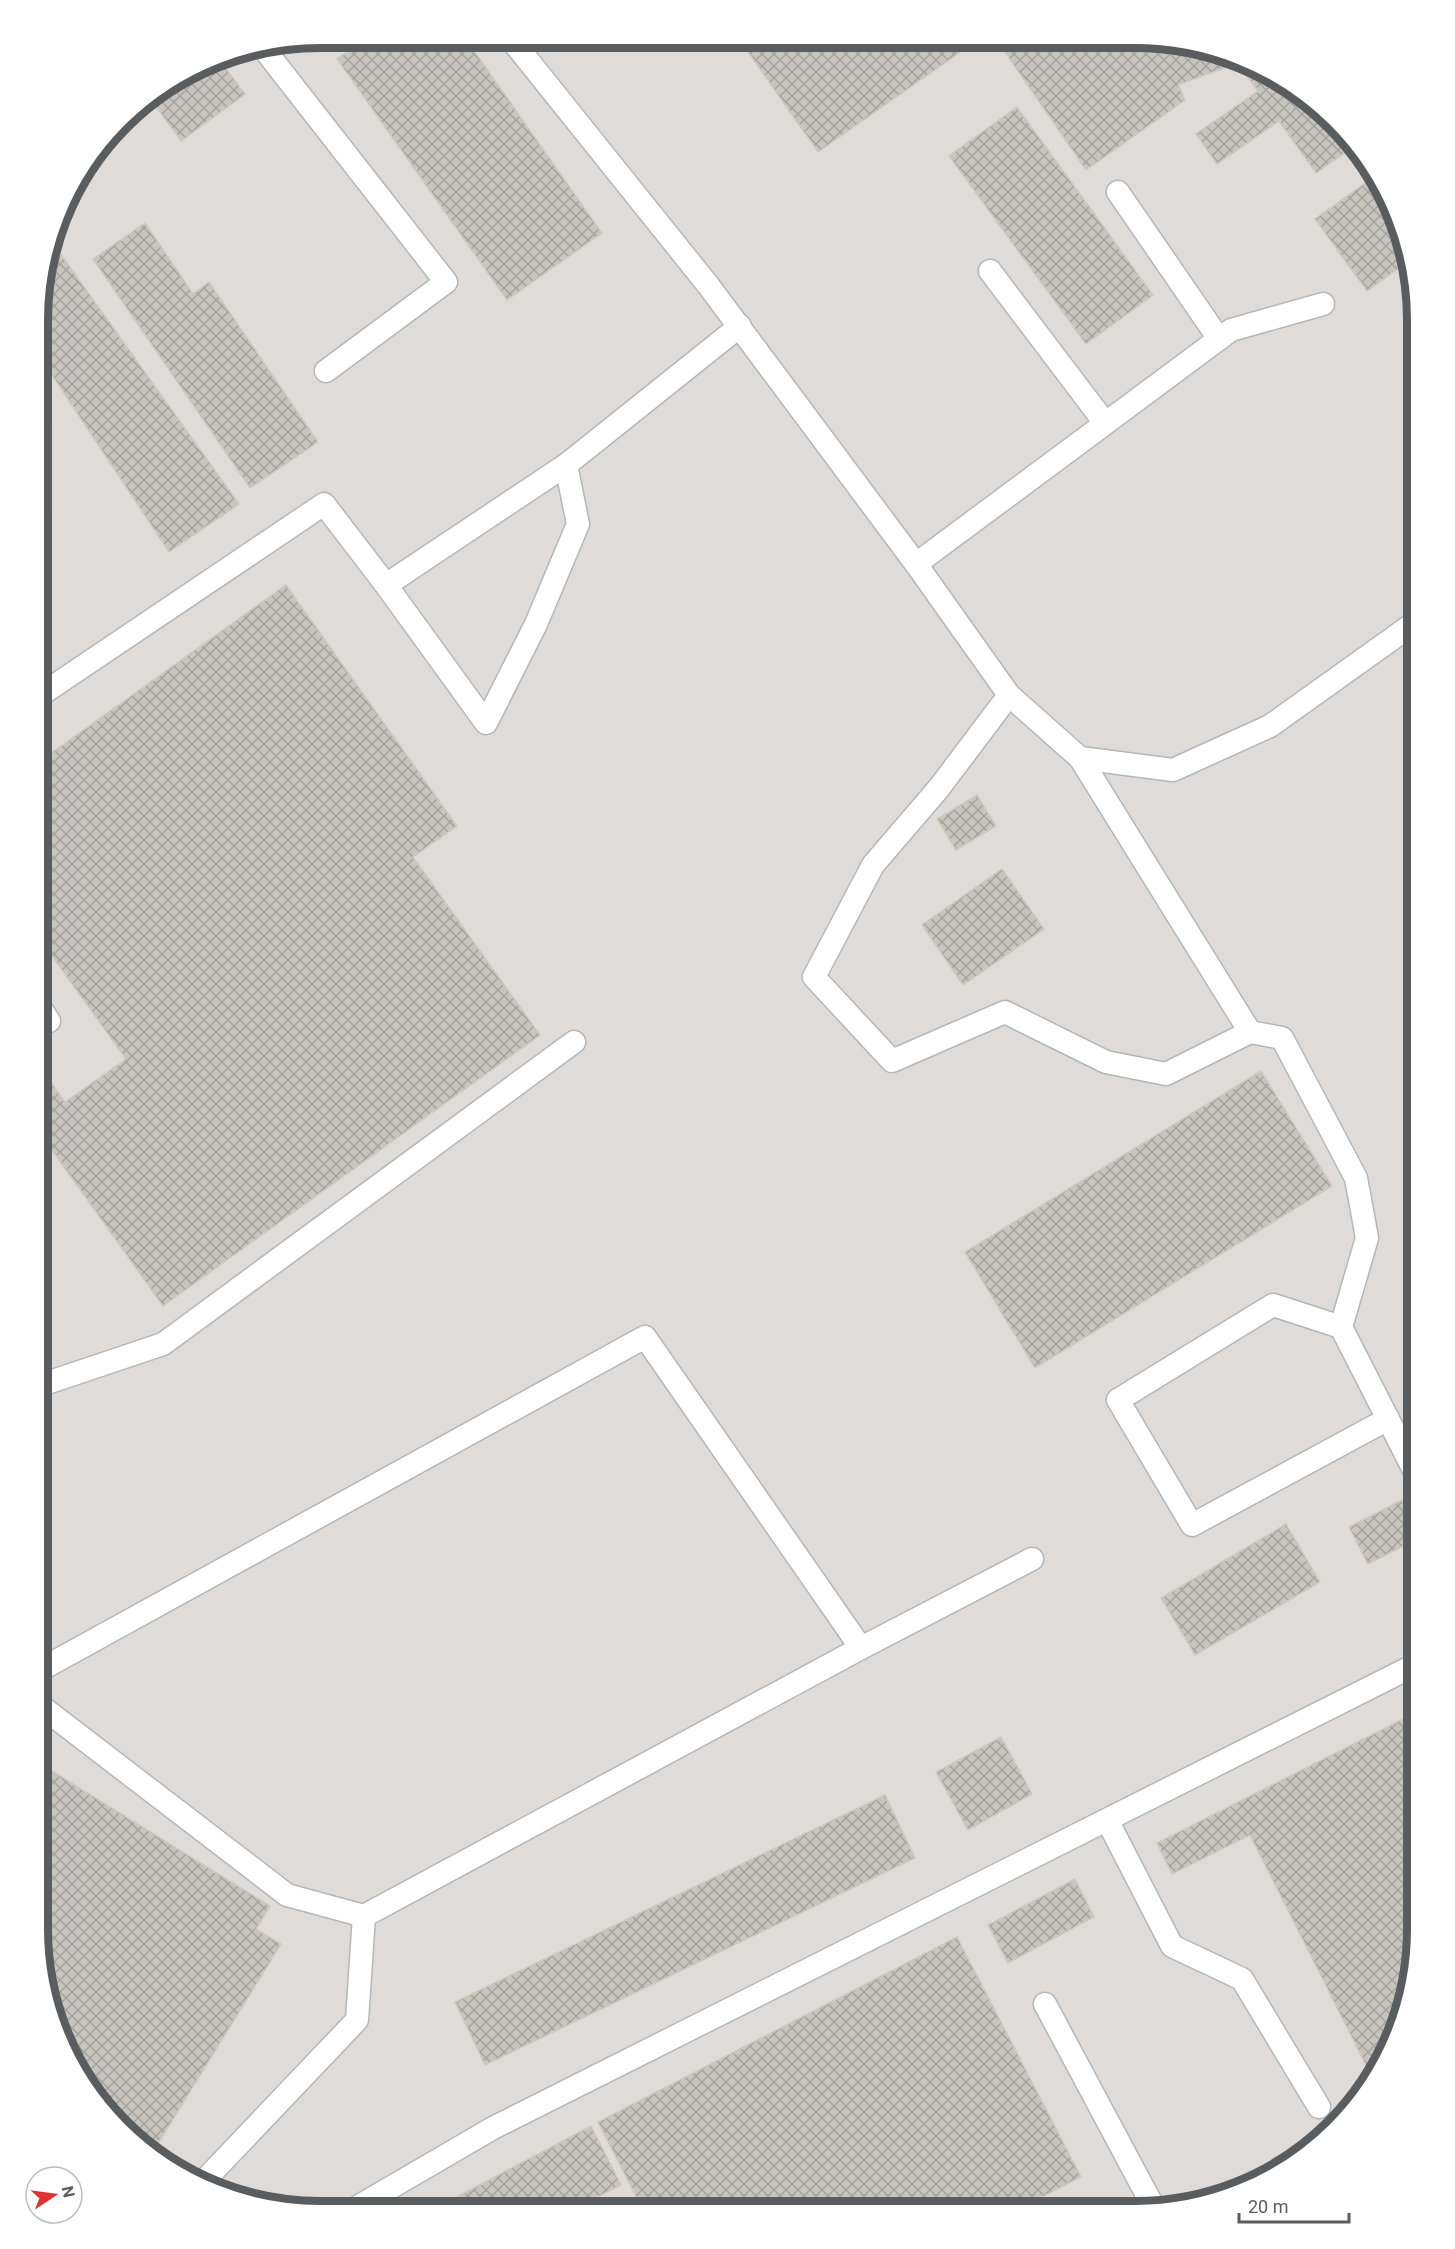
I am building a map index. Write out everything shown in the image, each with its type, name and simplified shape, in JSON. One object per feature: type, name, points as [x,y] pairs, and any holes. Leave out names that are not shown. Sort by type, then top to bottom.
[{"type":"lane","points":[[518,48],[740,326],[916,564],[1009,696],[1080,758],[1250,1032]]},
{"type":"lane","points":[[267,53],[446,282],[326,371]]},
{"type":"lane","points":[[1118,192],[1219,339]]},
{"type":"lane","points":[[990,271],[1105,423]]},
{"type":"lane","points":[[916,564],[1231,330],[1323,303]]},
{"type":"lane","points":[[386,585],[566,465],[740,326]]},
{"type":"lane","points":[[48,690],[324,504],[486,723],[536,624],[578,524],[566,465]]},
{"type":"lane","points":[[1080,758],[1173,770],[1270,726],[1407,628]]},
{"type":"lane","points":[[1009,696],[939,788],[873,865],[814,977],[892,1061],[1005,1012],[1106,1062],[1166,1074],[1250,1032],[1282,1038],[1356,1178],[1367,1238],[1341,1327],[1407,1456]]},
{"type":"lane","points":[[48,1383],[163,1344],[574,1042]]},
{"type":"lane","points":[[1341,1327],[1273,1305],[1118,1400],[1192,1525],[1388,1419]]},
{"type":"lane","points":[[48,1665],[645,1337],[861,1648]]},
{"type":"lane","points":[[48,1712],[287,1895],[364,1916],[861,1648],[1032,1559]]},
{"type":"lane","points":[[368,2201],[494,2128],[1407,1669]]},
{"type":"lane","points":[[1107,1820],[1172,1946],[1242,1979],[1319,2108]]},
{"type":"lane","points":[[208,2177],[357,2020],[364,1916]]},
{"type":"lane","points":[[1045,2004],[1150,2200]]},
{"type":"shaded area","points":[[1135,48],[1171,50],[1223,62],[1271,84],[1301,104],[1351,154],[1379,200],[1398,249],[1405,284],[1407,320],[1407,1929],[1405,1965],[1393,2017],[1371,2065],[1351,2095],[1301,2145],[1255,2173],[1206,2192],[1171,2199],[1135,2201],[320,2201],[284,2199],[232,2187],[184,2165],[154,2145],[104,2095],[76,2049],[57,2000],[50,1965],[48,1929],[48,320],[50,284],[62,232],[84,184],[104,154],[141,115],[184,84],[232,62],[267,53],[302,49]]},
{"type":"building","points":[[353,48],[472,48],[602,233],[507,300],[337,59]]},
{"type":"building","points":[[745,48],[966,48],[818,152]]},
{"type":"building","points":[[1002,48],[1171,50],[1206,57],[1231,66],[1178,85],[1185,100],[1086,170]]},
{"type":"building","points":[[224,66],[245,94],[181,141],[154,104],[184,84]]},
{"type":"building","points":[[1244,71],[1271,84],[1301,104],[1348,151],[1316,173],[1279,121],[1217,164],[1196,134],[1258,91]]},
{"type":"building","points":[[1017,107],[1153,295],[1086,344],[949,156]]},
{"type":"building","points":[[1369,181],[1393,232],[1402,266],[1367,291],[1315,219]]},
{"type":"building","points":[[145,223],[193,294],[209,282],[318,442],[250,488],[93,259]]},
{"type":"building","points":[[57,249],[239,504],[169,552],[48,369],[50,284]]},
{"type":"building","points":[[286,585],[457,826],[413,857],[540,1035],[163,1306],[48,1145],[48,1078],[65,1102],[126,1059],[48,951],[48,756]]},
{"type":"building","points":[[977,795],[996,826],[956,850],[937,819]]},
{"type":"building","points":[[1002,869],[1044,929],[963,985],[922,925]]},
{"type":"building","points":[[1261,1071],[1332,1186],[1035,1368],[965,1252]]},
{"type":"building","points":[[1402,1500],[1407,1510],[1407,1544],[1368,1564],[1349,1527]]},
{"type":"building","points":[[1286,1524],[1320,1582],[1195,1655],[1161,1598]]},
{"type":"building","points":[[1407,1717],[1405,1965],[1393,2017],[1368,2069],[1250,1835],[1172,1874],[1157,1843]]},
{"type":"building","points":[[1001,1737],[1032,1794],[968,1830],[936,1772]]},
{"type":"building","points":[[48,1768],[270,1906],[256,1929],[281,1944],[156,2146],[141,2134],[104,2095],[76,2049],[57,2000],[50,1965],[48,1929]]},
{"type":"building","points":[[885,1795],[915,1858],[485,2065],[455,2002]]},
{"type":"building","points":[[1075,1879],[1094,1917],[1008,1963],[988,1925]]},
{"type":"building","points":[[957,1937],[1081,2177],[1034,2201],[638,2201],[598,2122]]},
{"type":"building","points":[[591,2126],[621,2185],[590,2201],[449,2201]]},
{"type":"building","points":[[1289,2153],[1275,2163],[1273,2159]]}]
